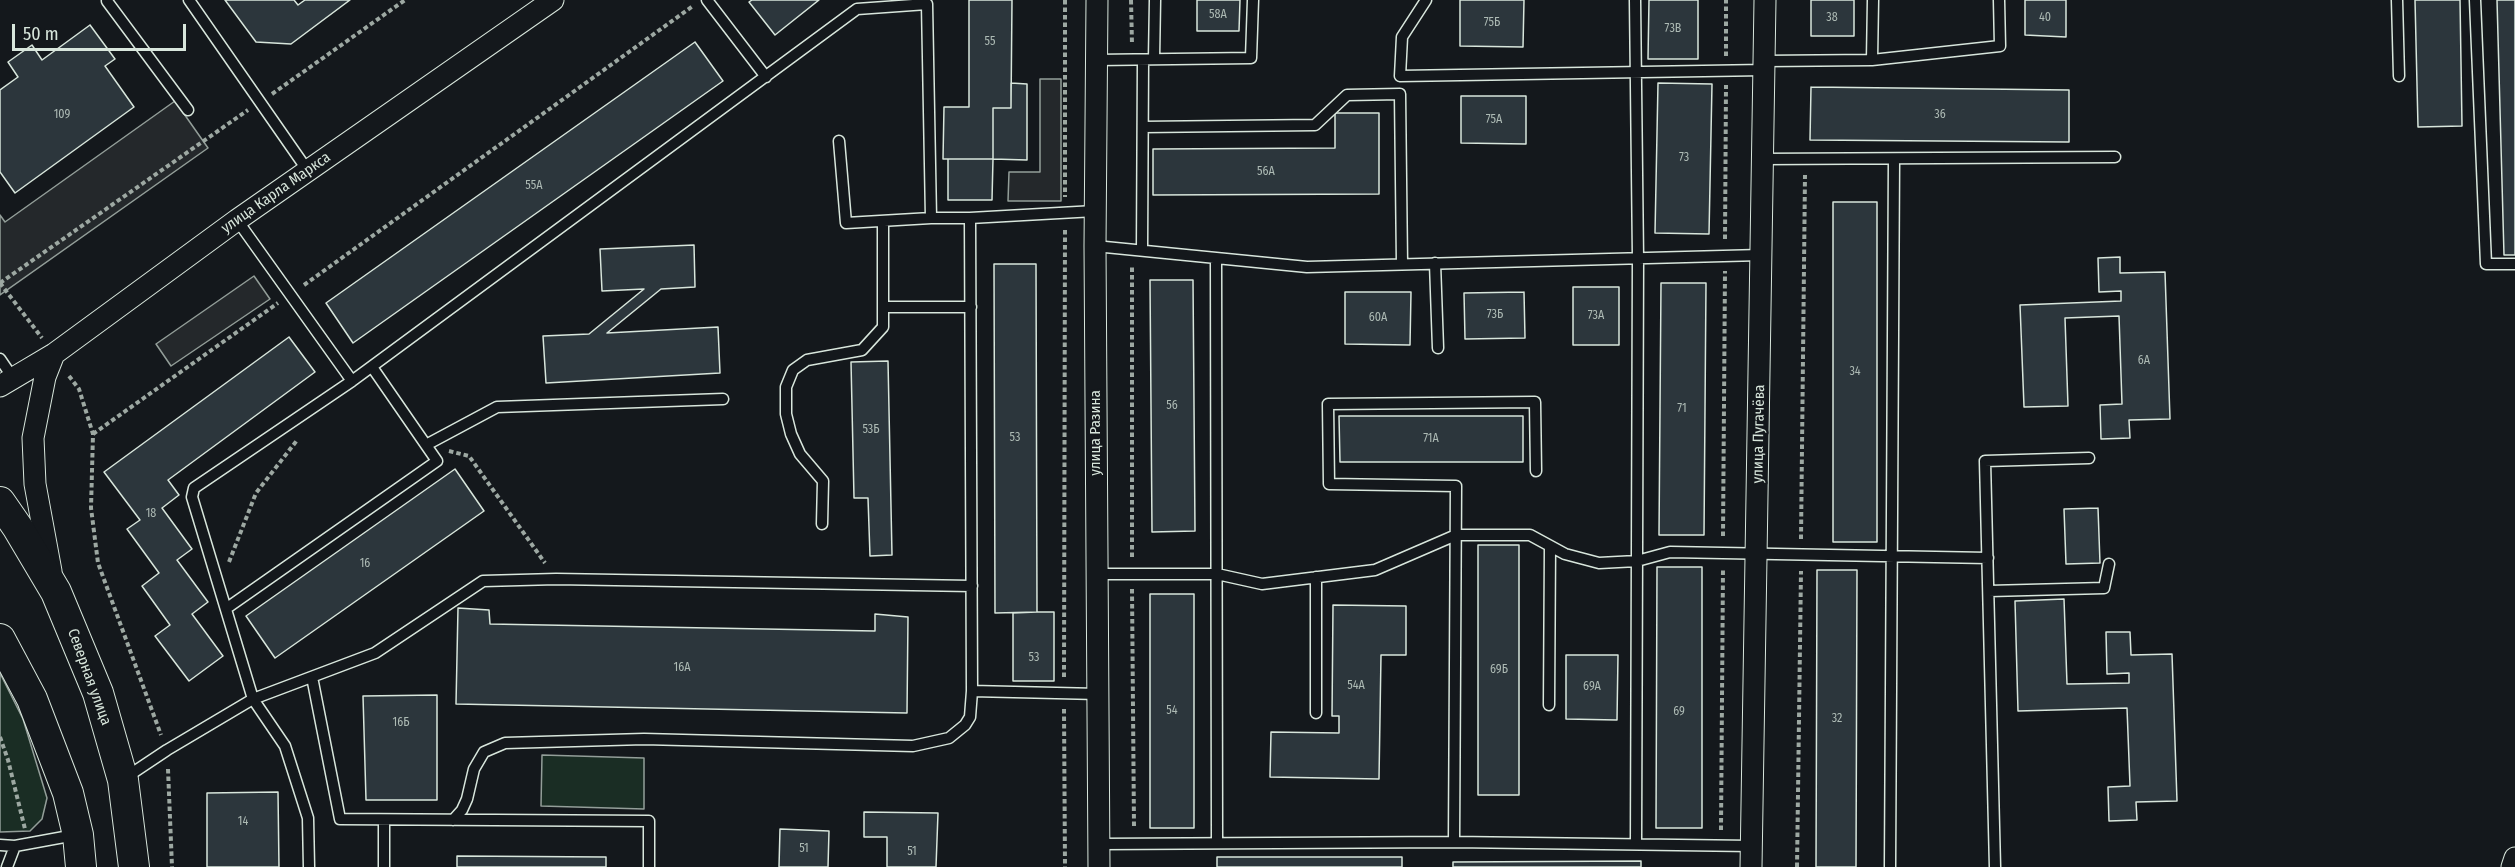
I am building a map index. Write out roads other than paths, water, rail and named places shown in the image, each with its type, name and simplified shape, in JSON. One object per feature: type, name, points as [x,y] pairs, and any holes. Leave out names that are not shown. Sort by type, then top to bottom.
[{"type":"street","name":"улица Карла Маркса","points":[[6,382],[54,354],[237,220],[553,0]]},
{"type":"street","name":"улица Разина","points":[[1097,0],[1095,246],[1099,867]]},
{"type":"street","name":"улица Пугачёва","points":[[1751,867],[1765,0]]},
{"type":"street","points":[[54,354],[45,377],[38,409],[33,454],[42,527],[56,592]]},
{"type":"street","name":"Северная улица","points":[[0,502],[56,592],[98,693],[123,780],[134,867]]},
{"type":"street","points":[[0,639],[32,699],[68,793],[78,835],[81,867]]},
{"type":"street","points":[[2512,867],[2515,858]]},
{"type":"lane","points":[[189,0],[308,171]]},
{"type":"lane","points":[[707,0],[766,77]]},
{"type":"lane","points":[[1143,250],[1143,127],[1155,0]]},
{"type":"lane","points":[[1096,60],[1251,58],[1253,0]]},
{"type":"lane","points":[[1426,0],[1402,37],[1400,76],[1726,70],[1764,65],[1872,60],[2000,46],[1999,0]]},
{"type":"lane","points":[[1635,0],[1638,258],[1636,843]]},
{"type":"lane","points":[[1872,60],[1873,0]]},
{"type":"lane","points":[[2397,0],[2399,76]]},
{"type":"lane","points":[[2475,0],[2486,264],[2515,264]]},
{"type":"lane","points":[[107,1],[189,110]]},
{"type":"lane","points":[[309,867],[308,818],[285,746],[254,699],[221,585],[194,504],[194,488],[372,367],[857,9],[927,4],[931,218]]},
{"type":"lane","points":[[1143,127],[1315,125],[1347,95],[1400,94],[1402,264]]},
{"type":"lane","points":[[839,141],[846,223],[1095,211]]},
{"type":"lane","points":[[1762,159],[2115,157]]},
{"type":"lane","points":[[1890,867],[1894,159]]},
{"type":"lane","points":[[453,820],[462,810],[474,769],[484,752],[506,743],[644,739],[913,746],[949,738],[965,725],[970,717],[972,691],[970,218]]},
{"type":"lane","points":[[237,220],[352,381]]},
{"type":"lane","points":[[822,524],[823,481],[800,454],[791,435],[786,414],[786,387],[793,370],[807,360],[862,350],[883,327],[883,221]]},
{"type":"lane","points":[[1095,246],[1307,267],[1761,255]]},
{"type":"lane","points":[[1216,258],[1217,842]]},
{"type":"lane","points":[[1435,263],[1438,348]]},
{"type":"lane","points":[[883,307],[971,307]]},
{"type":"lane","points":[[0,359],[6,382]]},
{"type":"lane","points":[[227,608],[437,461],[372,367]]},
{"type":"lane","points":[[426,445],[497,407],[723,399]]},
{"type":"lane","points":[[1454,842],[1456,486],[1329,484],[1328,404],[1535,402],[1536,471]]},
{"type":"lane","points":[[1995,867],[1985,461],[2089,458]]},
{"type":"lane","points":[[1097,574],[1217,574],[1262,584],[1375,570],[1456,535],[1530,535],[1565,554],[1599,563],[1637,561],[1670,552],[1988,558]]},
{"type":"lane","points":[[1549,705],[1550,546]]},
{"type":"lane","points":[[1989,591],[2104,588],[2109,564]]},
{"type":"lane","points":[[1316,577],[1316,713]]},
{"type":"lane","points":[[123,780],[167,750],[254,699],[375,653],[483,581],[556,579],[972,586]]},
{"type":"lane","points":[[312,677],[340,819],[650,821],[649,867]]},
{"type":"lane","points":[[972,691],[1098,694]]},
{"type":"lane","points":[[384,820],[384,867]]},
{"type":"lane","points":[[0,845],[15,846],[78,835]]},
{"type":"lane","points":[[1099,844],[1454,842],[1752,846]]},
{"type":"lane","points":[[7,867],[15,846]]}]
